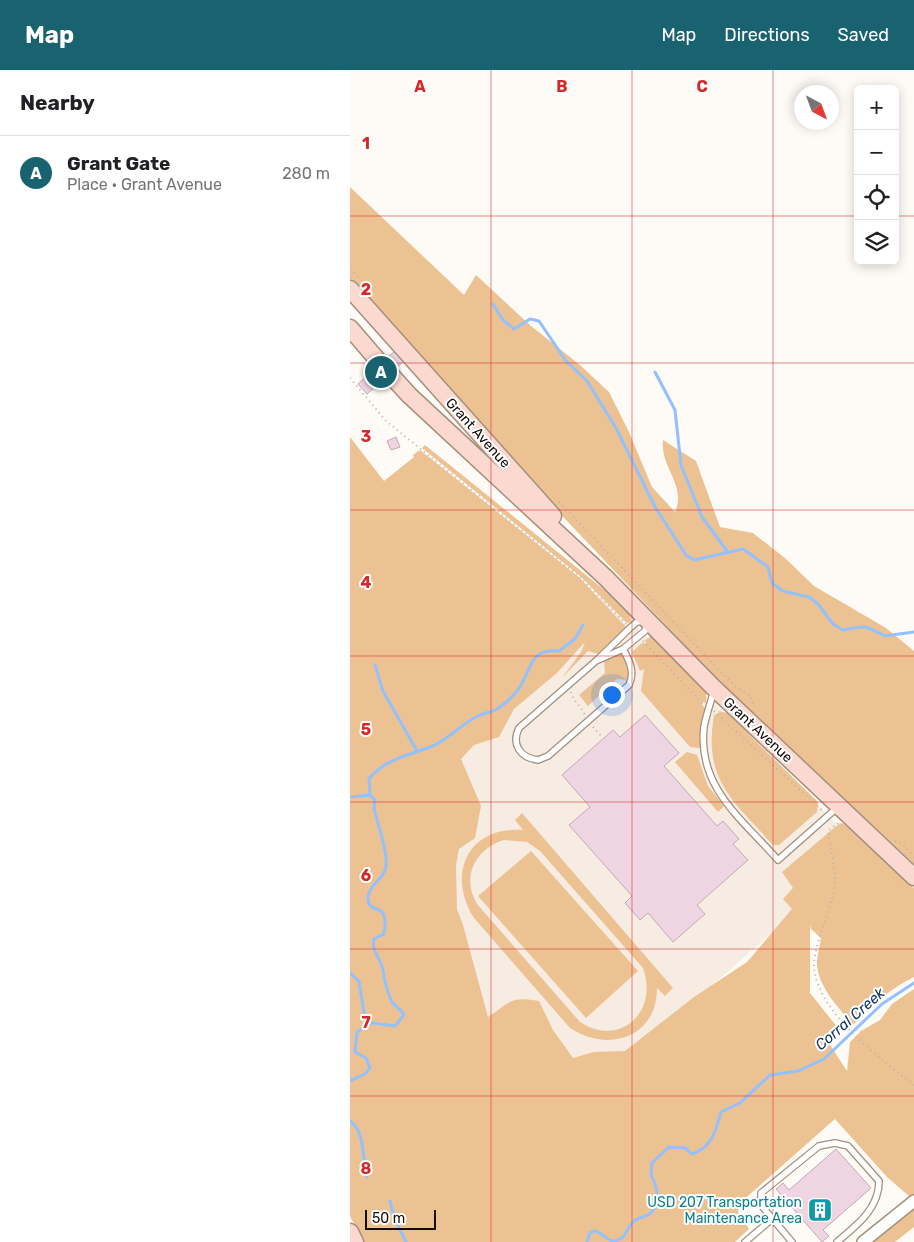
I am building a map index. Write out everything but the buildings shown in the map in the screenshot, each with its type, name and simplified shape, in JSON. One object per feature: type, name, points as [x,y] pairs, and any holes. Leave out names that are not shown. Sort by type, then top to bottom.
[{"type":"main road","name":"Grant Avenue","points":[[350,289],[606,578]]},
{"type":"main road","name":"Grant Avenue","points":[[350,328],[409,395],[649,620],[834,811],[914,877]]},
{"type":"main road","points":[[350,1232],[355,1242]]},
{"type":"street","points":[[863,1242],[914,1201]]},
{"type":"lane","points":[[597,660],[624,649],[645,631],[649,620],[637,622],[520,728],[515,737],[516,746],[523,755],[538,760],[548,756],[629,685],[632,678],[632,668],[624,649]]},
{"type":"lane","points":[[714,688],[704,726],[703,749],[706,768],[711,781],[721,797],[778,860],[834,811]]},
{"type":"lane","points":[[792,1242],[761,1206],[761,1194],[819,1146],[835,1143],[848,1146],[879,1181],[879,1196],[866,1216],[837,1242]]},
{"type":"lane","points":[[745,1242],[772,1219]]},
{"type":"path","points":[[350,378],[386,421],[581,578],[630,628]]},
{"type":"path","points":[[601,546],[737,688],[750,695],[754,706],[759,712]]},
{"type":"path","points":[[638,637],[710,708],[834,811],[838,824],[828,831],[834,869],[834,890],[822,929],[814,967],[822,993],[845,1024],[914,1085]]},
{"type":"path","points":[[569,685],[572,698],[582,708],[588,721],[603,738]]},
{"type":"path","points":[[890,837],[902,843],[914,857]]},
{"type":"shaded area","points":[[350,187],[464,295],[476,275],[531,326],[580,365],[609,392],[629,432],[652,487],[675,512],[678,493],[665,459],[663,440],[696,461],[720,527],[753,533],[786,559],[814,586],[886,628],[914,651],[914,864],[752,713],[679,639],[492,442],[376,311],[350,279]]},
{"type":"shaded area","points":[[350,437],[384,481],[420,450],[580,578],[626,627],[598,654],[588,651],[562,678],[581,652],[585,642],[557,673],[514,709],[499,737],[474,745],[461,759],[481,806],[475,838],[459,849],[456,865],[457,909],[488,1017],[511,1001],[522,999],[539,1001],[553,1030],[573,1058],[594,1052],[625,1051],[694,997],[747,962],[792,909],[783,899],[793,888],[782,872],[840,823],[844,824],[914,888],[914,977],[881,998],[853,1025],[829,996],[820,979],[817,961],[821,938],[811,929],[810,925],[810,993],[838,1028],[828,1042],[847,1071],[850,1042],[861,1031],[880,1020],[892,1004],[914,989],[914,1194],[910,1197],[887,1177],[835,1119],[740,1203],[738,1212],[749,1229],[735,1242],[363,1242],[350,1216]]},
{"type":"shaded area","points":[[425,445],[617,600],[630,614],[631,622],[627,623],[581,577],[422,448]]},
{"type":"shaded area","points":[[604,594],[864,851],[620,1067],[571,1081],[469,1022],[431,775]]},
{"type":"shaded area","points":[[653,637],[706,693],[706,703],[703,702],[702,705],[705,708],[700,727],[700,748],[690,747],[641,691],[644,669],[640,671],[632,652],[642,643],[646,643],[645,640]]},
{"type":"shaded area","points":[[623,652],[631,673],[628,680],[617,679],[588,706],[579,695],[605,673],[604,661]]},
{"type":"shaded area","points":[[718,711],[727,713],[818,802],[817,812],[779,845],[773,845],[745,815],[724,788],[717,773],[713,757],[712,738],[714,715],[719,713]]},
{"type":"shaded area","points":[[687,752],[697,755],[708,786],[724,806],[718,812],[675,762]]},
{"type":"shaded area","points":[[522,813],[673,988],[665,996],[657,988],[655,1005],[649,1019],[628,1036],[614,1040],[600,1039],[585,1036],[570,1028],[474,918],[466,901],[462,885],[463,870],[467,856],[476,844],[488,836],[504,831],[523,830],[515,820]],"holes":[[[504,840],[527,842],[540,851],[643,968],[647,984],[646,999],[641,1011],[622,1028],[609,1031],[595,1029],[580,1022],[477,904],[470,884],[471,874],[478,857],[494,844]]]},
{"type":"shaded area","points":[[531,851],[638,971],[586,1018],[478,896]]},
{"type":"shaded area","points":[[914,1209],[914,1227],[895,1242],[871,1242]]},
{"type":"waterway","points":[[493,304],[503,320],[514,329],[530,319],[539,321],[566,361],[587,381],[616,428],[655,507],[686,555],[694,560],[743,549],[768,567],[772,583],[783,591],[809,597],[818,604],[833,624],[843,630],[865,627],[885,636],[914,632]]},
{"type":"waterway","points":[[655,372],[675,410],[681,465],[702,517],[727,551]]},
{"type":"waterway","points":[[370,795],[369,779],[375,772],[399,758],[435,745],[471,720],[500,707],[519,688],[531,664],[538,655],[550,651],[559,651],[575,639],[583,625]]},
{"type":"waterway","points":[[375,665],[383,691],[417,751]]},
{"type":"waterway","points":[[350,797],[370,795],[375,800],[374,808],[385,849],[386,864],[383,874],[368,895],[370,905],[382,912],[385,923],[384,934],[374,939],[373,944],[382,966],[391,1000],[404,1015],[395,1026],[372,1023],[357,1032],[355,1052],[366,1058],[370,1068],[365,1074],[350,1081]]},
{"type":"waterway","points":[[350,973],[359,981],[366,1026]]},
{"type":"waterway","name":"Corral Creek","points":[[587,1242],[590,1233],[595,1231],[609,1240],[619,1240],[634,1221],[648,1215],[652,1211],[657,1201],[657,1190],[651,1176],[652,1163],[669,1147],[685,1148],[692,1154],[699,1151],[712,1138],[721,1112],[740,1103],[770,1075],[798,1071],[824,1059],[882,1004],[914,983]]},
{"type":"waterway","points":[[350,1121],[359,1132],[367,1177]]},
{"type":"waterway","points":[[390,1201],[395,1220],[406,1242]]},
{"type":"place","name":"Grant Gate","points":[[381,372]]},
{"type":"place","name":"USD 207 Transportation Maintenance Area","points":[[820,1210]]}]
